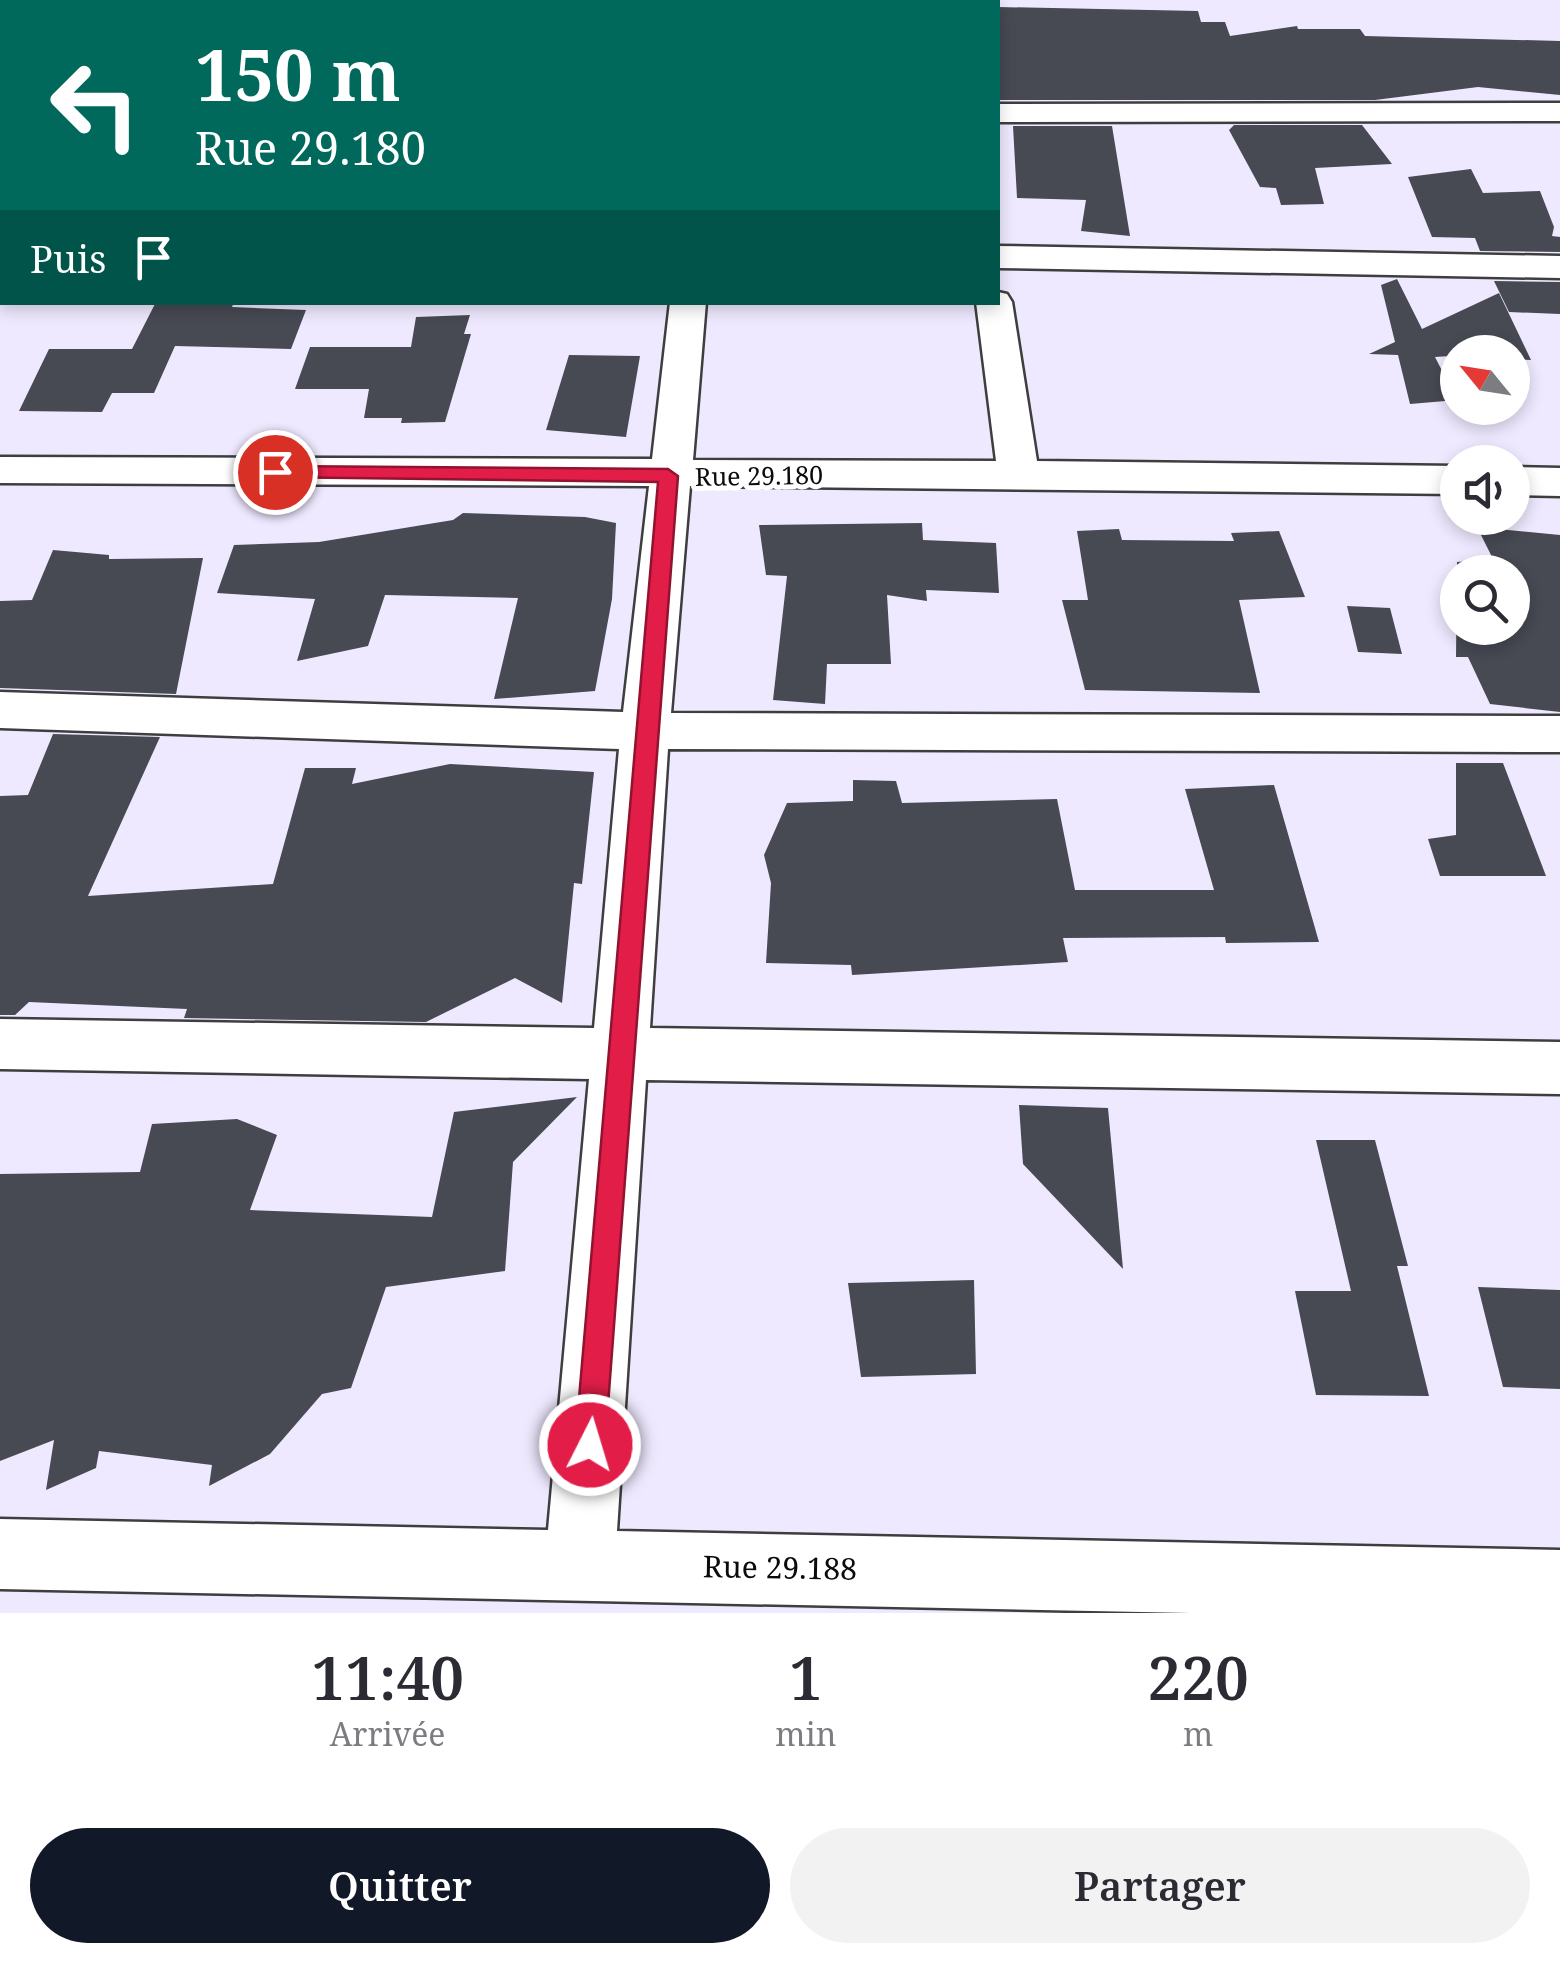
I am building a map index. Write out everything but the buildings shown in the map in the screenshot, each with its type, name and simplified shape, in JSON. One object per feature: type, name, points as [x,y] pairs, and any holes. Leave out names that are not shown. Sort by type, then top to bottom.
[{"type":"street","points":[[1000,113],[1560,112]]},
{"type":"street","points":[[1000,257],[1560,268]]},
{"type":"street","points":[[580,1563],[645,731],[688,305]]},
{"type":"street","points":[[994,305],[1018,472]]},
{"type":"street","name":"Rue 29.180","points":[[0,470],[668,476],[1018,472],[1440,480]]},
{"type":"street","points":[[1530,481],[1560,482]]},
{"type":"street","points":[[0,710],[645,731],[1560,734]]},
{"type":"street","points":[[0,1044],[1560,1068]]},
{"type":"street","name":"Rue 29.188","points":[[0,1554],[1560,1584]]},
{"type":"route","points":[[275,472],[668,476],[590,1445]]}]
